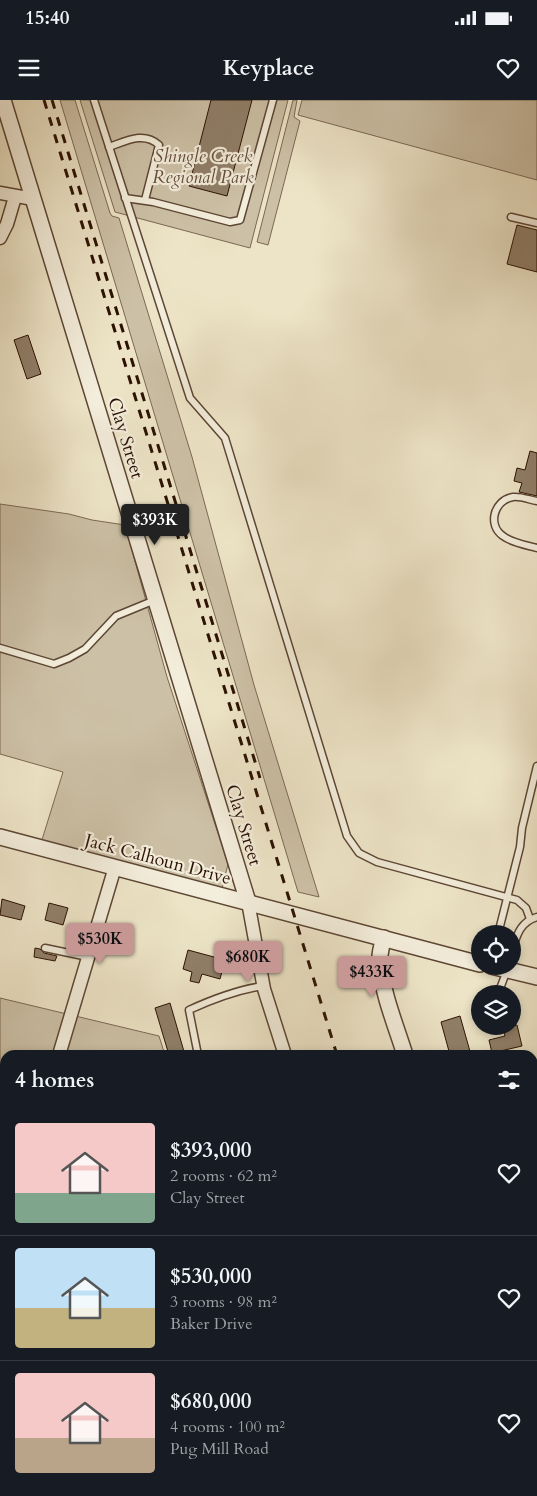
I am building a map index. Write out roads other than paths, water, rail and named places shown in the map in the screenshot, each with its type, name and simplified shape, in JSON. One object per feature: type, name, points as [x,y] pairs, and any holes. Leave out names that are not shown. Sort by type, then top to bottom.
[{"type":"street","name":"Clay Street","points":[[3,100],[248,902]]},
{"type":"street","points":[[0,193],[32,199]]},
{"type":"street","points":[[0,238],[7,224],[15,197]]},
{"type":"street","name":"Jack Calhoun Drive","points":[[0,837],[471,962]]},
{"type":"street","points":[[60,1050],[115,867]]},
{"type":"street","points":[[248,902],[263,986],[283,1050]]},
{"type":"street","points":[[384,938],[380,954],[380,965],[387,998],[403,1050]]},
{"type":"street","points":[[521,972],[537,977]]},
{"type":"lane","points":[[94,100],[190,398],[225,438],[347,836],[359,854],[377,862],[508,897],[523,903],[533,918],[521,928]]},
{"type":"lane","points":[[125,198],[145,200],[230,222],[240,220],[273,100]]},
{"type":"lane","points":[[109,147],[143,137],[154,140],[159,145],[145,200]]},
{"type":"lane","points":[[511,217],[537,223]]},
{"type":"lane","points":[[537,502],[513,497],[504,501],[497,508],[493,519],[496,528],[502,536],[513,542],[537,548]]},
{"type":"lane","points":[[0,648],[54,664],[85,649],[116,616],[156,599]]},
{"type":"lane","points":[[500,925],[520,847],[522,828],[537,766]]},
{"type":"lane","points":[[45,948],[88,957]]},
{"type":"lane","points":[[197,1050],[189,1010],[220,996],[263,986]]},
{"type":"railway","points":[[44,100],[335,1050]]},
{"type":"railway","points":[[52,100],[260,778]]},
{"type":"park label","name":"Shingle Creek Regional Park","points":[[203,166]]}]
